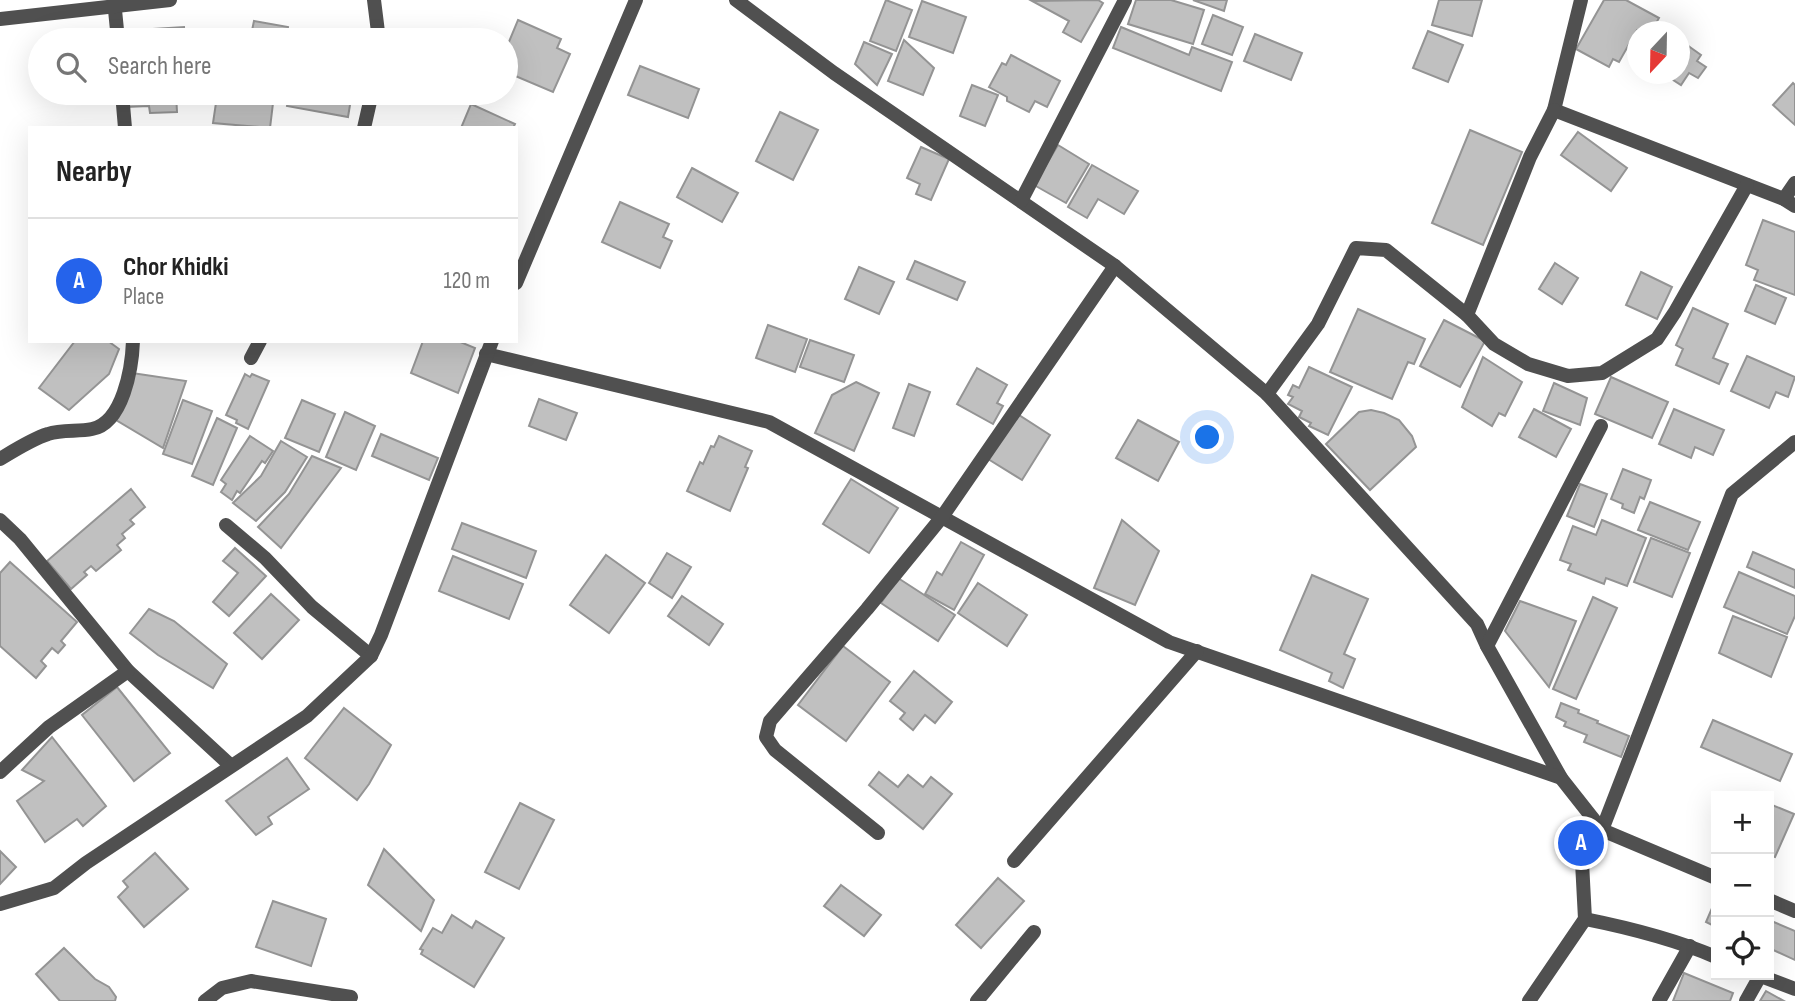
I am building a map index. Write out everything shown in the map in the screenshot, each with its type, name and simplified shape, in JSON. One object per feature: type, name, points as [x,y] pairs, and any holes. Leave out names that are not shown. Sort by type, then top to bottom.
[{"type":"street","points":[[0,19],[115,3],[170,0]]},
{"type":"street","points":[[374,0],[378,28]]},
{"type":"street","points":[[518,278],[636,0]]},
{"type":"street","points":[[736,0],[834,73],[1115,266],[1267,394],[1477,624],[1561,778],[1602,830],[1711,876]]},
{"type":"street","points":[[1021,201],[1125,0]]},
{"type":"street","points":[[1468,315],[1530,158],[1554,110],[1581,0]]},
{"type":"street","points":[[115,3],[117,28]]},
{"type":"street","points":[[123,105],[125,126]]},
{"type":"street","points":[[364,126],[369,105]]},
{"type":"street","points":[[1554,110],[1789,203],[1795,183]]},
{"type":"street","points":[[1267,394],[1318,324],[1356,248],[1386,250],[1468,315],[1493,344],[1528,364],[1568,376],[1602,373],[1657,339],[1746,185]]},
{"type":"street","points":[[878,833],[775,750],[769,743],[766,730],[781,706],[867,609],[942,516],[1115,266]]},
{"type":"street","points":[[0,458],[50,433],[92,429],[109,420],[116,412],[127,382],[133,343]]},
{"type":"street","points":[[251,358],[259,343]]},
{"type":"street","points":[[0,904],[54,888],[86,863],[230,765],[307,716],[370,656],[386,622],[489,348],[769,422],[1169,642],[1561,778]]},
{"type":"street","points":[[1487,646],[1601,426]]},
{"type":"street","points":[[1529,1001],[1585,919],[1581,843],[1602,830],[1732,494],[1795,443]]},
{"type":"street","points":[[0,520],[20,539],[128,671],[230,765]]},
{"type":"street","points":[[226,525],[265,558],[312,607],[370,656]]},
{"type":"street","points":[[1014,862],[1198,651]]},
{"type":"street","points":[[0,772],[49,727],[128,671]]},
{"type":"street","points":[[1774,902],[1795,911]]},
{"type":"street","points":[[1585,919],[1634,929],[1711,955]]},
{"type":"street","points":[[976,1001],[1034,932]]},
{"type":"street","points":[[1659,1001],[1690,946]]},
{"type":"street","points":[[1746,1001],[1756,980]]},
{"type":"street","points":[[1772,980],[1795,989]]},
{"type":"street","points":[[205,1001],[222,988],[251,981],[351,997]]},
{"type":"building","points":[[886,0],[912,10],[896,51],[870,41]]},
{"type":"building","points":[[1098,0],[1103,3],[1081,42],[1063,32],[1069,21],[1032,1]]},
{"type":"building","points":[[1136,0],[1171,0],[1204,10],[1193,44],[1128,24]]},
{"type":"building","points":[[1193,0],[1227,0],[1224,11]]},
{"type":"building","points":[[1439,0],[1482,0],[1472,36],[1432,25]]},
{"type":"building","points":[[1604,0],[1626,0],[1659,18],[1657,21],[1627,21],[1627,48],[1619,62],[1613,59],[1609,67],[1576,49]]},
{"type":"building","points":[[922,1],[966,17],[953,53],[909,37]]},
{"type":"building","points":[[1213,15],[1243,27],[1232,55],[1202,44]]},
{"type":"building","points":[[518,20],[561,39],[557,48],[570,54],[553,92],[518,77],[518,28],[515,28]]},
{"type":"building","points":[[254,21],[288,27],[288,28],[253,28]]},
{"type":"building","points":[[1121,27],[1189,55],[1192,47],[1232,62],[1221,91],[1113,48]]},
{"type":"building","points":[[1428,31],[1463,45],[1448,82],[1413,68]]},
{"type":"building","points":[[1255,34],[1302,53],[1291,80],[1244,61]]},
{"type":"building","points":[[904,40],[934,68],[923,95],[888,81]]},
{"type":"building","points":[[864,42],[892,54],[877,85],[855,64]]},
{"type":"building","points":[[1690,47],[1701,55],[1697,61],[1706,67],[1698,78],[1690,74]]},
{"type":"building","points":[[1011,55],[1060,81],[1047,107],[1035,101],[1029,112],[1007,101],[1007,97],[989,87],[1002,63],[1006,65]]},
{"type":"building","points":[[640,66],[699,89],[688,118],[628,95]]},
{"type":"building","points":[[1793,83],[1795,85],[1795,125],[1773,105]]},
{"type":"building","points":[[972,85],[998,95],[985,126],[960,116]]},
{"type":"building","points":[[126,105],[177,105],[177,112],[150,113],[149,106]]},
{"type":"building","points":[[216,105],[273,105],[270,126],[213,123]]},
{"type":"building","points":[[287,105],[350,105],[348,117]]},
{"type":"building","points":[[471,105],[515,124],[514,126],[462,126]]},
{"type":"building","points":[[780,112],[818,130],[793,180],[756,161]]},
{"type":"building","points":[[1470,130],[1522,152],[1483,245],[1432,223]]},
{"type":"building","points":[[1578,132],[1627,168],[1611,191],[1561,155]]},
{"type":"building","points":[[1058,145],[1089,164],[1066,203],[1034,185]]},
{"type":"building","points":[[921,147],[949,159],[931,200],[916,194],[920,184],[907,178]]},
{"type":"building","points":[[1092,165],[1138,191],[1124,214],[1098,199],[1087,218],[1068,207]]},
{"type":"building","points":[[692,168],[738,193],[722,222],[677,197]]},
{"type":"building","points":[[620,202],[669,224],[663,237],[672,241],[660,268],[602,242]]},
{"type":"building","points":[[1763,220],[1795,232],[1795,295],[1754,280],[1758,270],[1746,265]]},
{"type":"building","points":[[915,261],[965,282],[957,300],[907,279]]},
{"type":"building","points":[[1555,263],[1578,278],[1562,304],[1539,289]]},
{"type":"building","points":[[859,267],[894,282],[879,314],[845,299]]},
{"type":"building","points":[[1641,272],[1672,287],[1657,319],[1626,305]]},
{"type":"building","points":[[1756,285],[1786,298],[1775,324],[1745,311]]},
{"type":"building","points":[[1693,308],[1728,324],[1713,358],[1728,364],[1719,384],[1676,365],[1683,349],[1676,345]]},
{"type":"building","points":[[1358,309],[1425,339],[1414,364],[1408,362],[1392,399],[1330,372]]},
{"type":"building","points":[[1444,320],[1485,341],[1460,387],[1420,366]]},
{"type":"building","points":[[768,325],[807,339],[795,372],[756,358]]},
{"type":"building","points":[[810,340],[854,355],[844,382],[800,367]]},
{"type":"building","points":[[73,343],[111,343],[119,349],[109,374],[69,410],[39,388]]},
{"type":"building","points":[[422,343],[463,343],[475,348],[458,393],[411,373]]},
{"type":"building","points":[[1747,356],[1795,377],[1788,397],[1776,392],[1769,408],[1731,391]]},
{"type":"building","points":[[1483,357],[1522,382],[1505,416],[1499,413],[1492,426],[1462,407]]},
{"type":"building","points":[[1309,367],[1352,387],[1328,435],[1309,426],[1311,423],[1299,417],[1302,411],[1288,404],[1293,397],[1288,395],[1293,385],[1299,388]]},
{"type":"building","points":[[977,368],[1007,385],[997,403],[1003,406],[993,424],[957,404]]},
{"type":"building","points":[[132,373],[186,381],[163,448],[116,420]]},
{"type":"building","points":[[245,374],[269,381],[248,429],[226,415]]},
{"type":"building","points":[[1611,377],[1668,402],[1652,438],[1595,414]]},
{"type":"building","points":[[856,382],[879,393],[854,451],[815,433],[832,395]]},
{"type":"building","points":[[1554,383],[1587,398],[1580,425],[1543,411]]},
{"type":"building","points":[[909,384],[930,392],[914,436],[893,428]]},
{"type":"building","points":[[539,399],[577,413],[566,440],[529,426]]},
{"type":"building","points":[[183,400],[212,411],[192,464],[163,454]]},
{"type":"building","points":[[302,400],[335,414],[319,452],[285,438]]},
{"type":"building","points":[[1534,409],[1571,429],[1556,457],[1519,437]]},
{"type":"building","points":[[1674,409],[1724,430],[1713,455],[1695,447],[1691,458],[1659,444]]},
{"type":"building","points":[[1371,410],[1399,420],[1412,436],[1416,447],[1370,490],[1326,444],[1359,412]]},
{"type":"building","points":[[345,412],[375,426],[356,470],[326,457]]},
{"type":"building","points":[[1016,413],[1050,435],[1022,480],[988,459]]},
{"type":"building","points":[[217,418],[237,428],[213,485],[192,476]]},
{"type":"building","points":[[1138,420],[1179,442],[1158,481],[1116,458]]},
{"type":"building","points":[[381,434],[438,458],[429,480],[372,456]]},
{"type":"building","points":[[250,436],[273,451],[232,500],[221,492],[226,484],[221,480]]},
{"type":"building","points":[[719,436],[752,451],[730,511],[687,491],[700,462],[703,464]]},
{"type":"building","points":[[281,441],[307,457],[285,492],[256,521],[233,503],[261,476]]},
{"type":"building","points":[[312,456],[341,468],[281,548],[258,527],[289,494]]},
{"type":"building","points":[[1623,469],[1651,480],[1644,499],[1640,497],[1634,513],[1611,499]]},
{"type":"building","points":[[851,479],[898,508],[869,553],[823,524]]},
{"type":"building","points":[[1580,484],[1607,494],[1594,527],[1567,516]]},
{"type":"building","points":[[131,489],[145,507],[130,520],[134,524],[122,534],[125,538],[117,545],[121,550],[96,571],[91,566],[84,572],[87,575],[71,589],[47,561]]},
{"type":"building","points":[[1650,502],[1700,522],[1688,550],[1638,530]]},
{"type":"building","points":[[1122,520],[1159,551],[1135,605],[1094,588]]},
{"type":"building","points":[[1602,520],[1646,538],[1627,586],[1606,578],[1604,584],[1568,570],[1571,564],[1560,560],[1573,526],[1596,535]]},
{"type":"building","points":[[462,523],[536,551],[526,578],[452,549]]},
{"type":"building","points":[[1651,538],[1690,553],[1672,597],[1634,582]]},
{"type":"building","points":[[961,542],[984,555],[954,610],[925,594],[937,572],[942,575]]},
{"type":"building","points":[[235,548],[266,576],[229,616],[213,602],[238,573],[223,561]]},
{"type":"building","points":[[1753,552],[1795,570],[1795,588],[1747,567]]},
{"type":"building","points":[[667,553],[691,567],[672,598],[649,583]]},
{"type":"building","points":[[606,555],[645,583],[609,633],[570,605]]},
{"type":"building","points":[[453,556],[523,584],[509,619],[439,591]]},
{"type":"building","points":[[10,562],[77,622],[61,641],[65,645],[58,653],[52,648],[41,661],[46,666],[36,678],[0,646],[0,573]]},
{"type":"building","points":[[1739,572],[1795,596],[1795,616],[1787,634],[1724,607]]},
{"type":"building","points":[[1312,575],[1368,599],[1344,654],[1355,659],[1343,688],[1329,681],[1332,673],[1280,650]]},
{"type":"building","points":[[898,578],[955,615],[938,641],[881,603]]},
{"type":"building","points":[[978,583],[1027,615],[1007,646],[958,613]]},
{"type":"building","points":[[271,594],[299,620],[262,659],[234,633]]},
{"type":"building","points":[[682,596],[723,624],[709,645],[668,616]]},
{"type":"building","points":[[1593,597],[1617,608],[1576,699],[1553,689]]},
{"type":"building","points":[[1520,601],[1576,621],[1549,687],[1505,631]]},
{"type":"building","points":[[149,609],[174,621],[227,664],[213,688],[158,655],[130,633]]},
{"type":"building","points":[[1733,616],[1787,637],[1771,677],[1719,653]]},
{"type":"building","points":[[843,646],[890,682],[846,741],[798,705]]},
{"type":"building","points":[[914,671],[952,702],[935,723],[925,715],[913,730],[900,719],[905,713],[890,701]]},
{"type":"building","points":[[117,687],[170,753],[134,781],[82,715]]},
{"type":"building","points":[[1561,703],[1579,710],[1578,713],[1598,721],[1597,723],[1629,736],[1621,757],[1584,742],[1587,735],[1564,726],[1566,722],[1556,717]]},
{"type":"building","points":[[344,708],[391,745],[357,800],[305,758]]},
{"type":"building","points":[[1713,720],[1792,754],[1780,781],[1701,747]]},
{"type":"building","points":[[52,737],[106,806],[83,826],[77,819],[45,842],[17,801],[44,781],[22,770]]},
{"type":"building","points":[[287,758],[309,789],[268,817],[272,824],[256,835],[226,801]]},
{"type":"building","points":[[879,772],[898,787],[908,775],[923,787],[931,777],[952,794],[923,829],[869,785]]},
{"type":"building","points":[[520,803],[554,820],[519,889],[485,872]]},
{"type":"building","points":[[1774,806],[1794,814],[1774,857]]},
{"type":"building","points":[[384,849],[434,900],[421,931],[368,885]]},
{"type":"building","points":[[0,851],[16,867],[0,884]]},
{"type":"building","points":[[155,853],[188,889],[144,927],[118,897],[128,887],[123,881]]},
{"type":"building","points":[[998,878],[1024,901],[981,948],[956,925]]},
{"type":"building","points":[[841,885],[881,915],[864,936],[824,906]]},
{"type":"building","points":[[273,901],[326,919],[311,966],[256,947]]},
{"type":"building","points":[[1711,910],[1711,924],[1706,922]]},
{"type":"building","points":[[452,915],[472,928],[476,921],[504,938],[474,987],[421,954],[423,950],[420,949],[433,928],[442,933]]},
{"type":"building","points":[[1774,922],[1795,931],[1795,960],[1774,950]]},
{"type":"building","points":[[64,948],[95,979],[109,987],[116,997],[115,1001],[60,1001],[36,974]]},
{"type":"building","points":[[1684,973],[1733,993],[1730,1001],[1673,1001]]},
{"type":"building","points":[[1766,991],[1784,1001],[1760,1001]]},
{"type":"place","name":"Chor Khidki","points":[[1581,843]]}]
